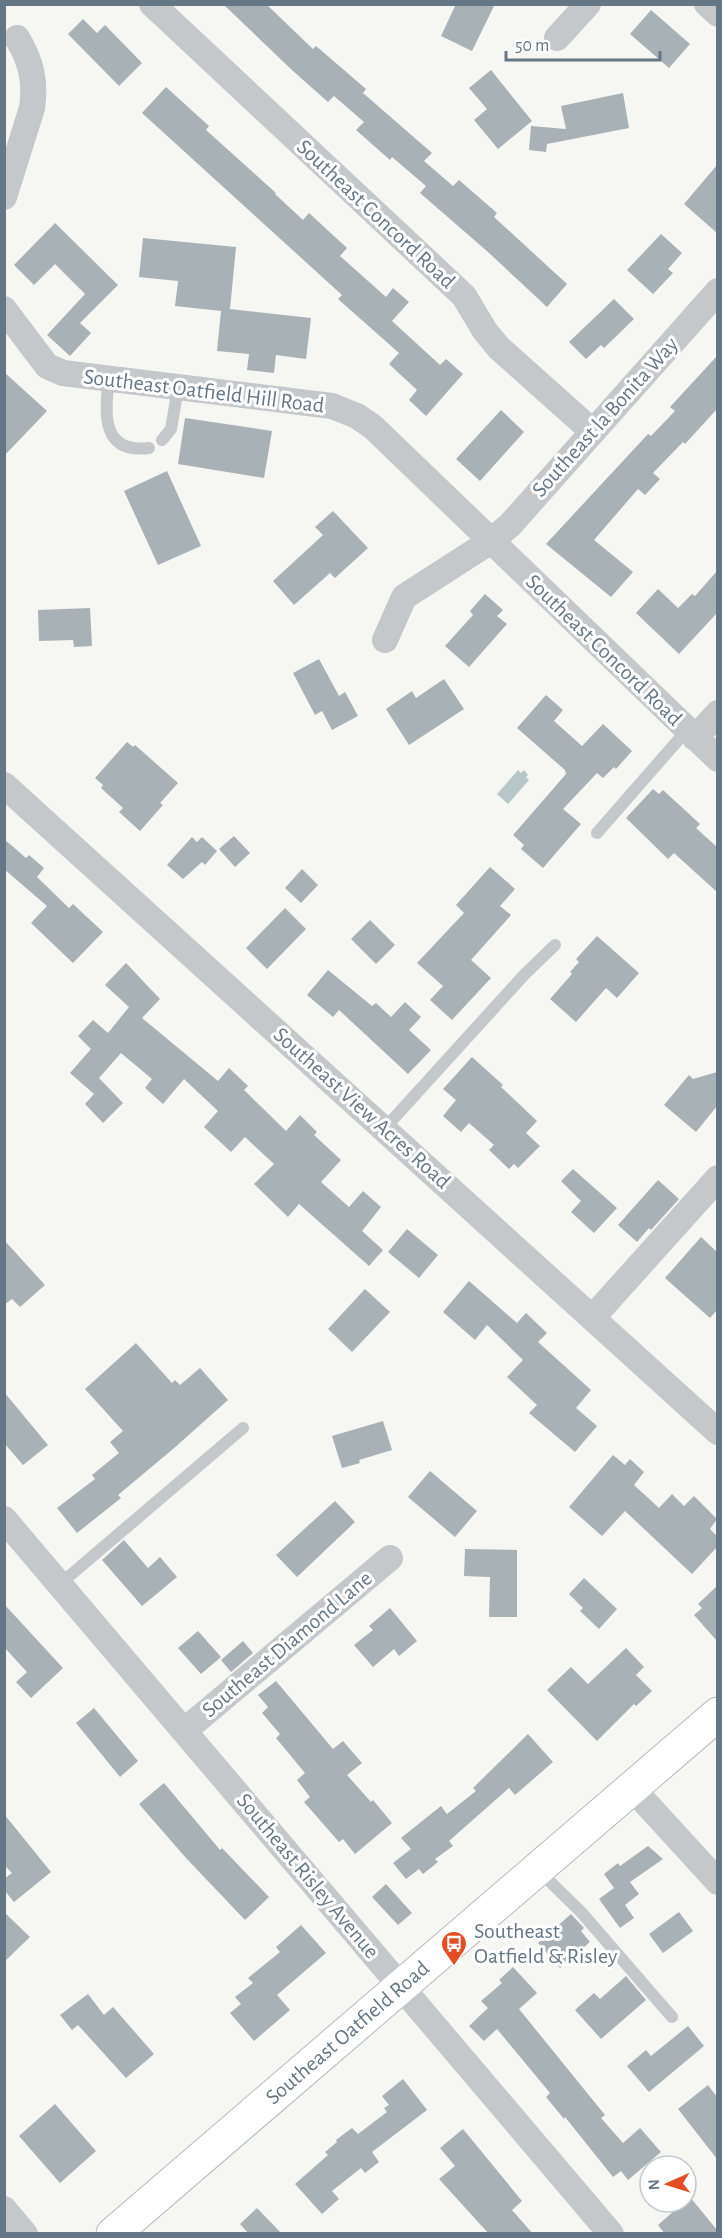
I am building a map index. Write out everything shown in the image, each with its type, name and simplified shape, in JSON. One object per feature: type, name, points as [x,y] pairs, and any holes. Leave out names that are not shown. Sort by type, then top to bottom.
[{"type":"main road","name":"Southeast Oatfield Road","points":[[113,2234],[717,1714]]},
{"type":"street","name":"Southeast Concord Road","points":[[152,4],[464,296],[485,331],[499,348],[592,431]]},
{"type":"street","points":[[557,38],[588,4]]},
{"type":"street","points":[[707,4],[717,14]]},
{"type":"street","points":[[4,197],[32,108],[34,93],[31,67],[17,38]]},
{"type":"street","name":"Southeast la Bonita Way","points":[[385,640],[404,597],[491,541],[510,525],[717,291]]},
{"type":"street","name":"Southeast Oatfield Hill Road","points":[[4,309],[47,366],[63,373],[332,406],[357,416],[373,427],[491,541]]},
{"type":"street","name":"Southeast Concord Road","points":[[491,541],[717,759]]},
{"type":"street","points":[[691,734],[717,713]]},
{"type":"street","name":"Southeast View Acres Road","points":[[4,785],[385,1128],[717,1432]]},
{"type":"street","points":[[593,1317],[717,1178]]},
{"type":"street","name":"Southeast Risley Avenue","points":[[4,1519],[611,2234]]},
{"type":"street","name":"Southeast Diamond Lane","points":[[184,1731],[390,1558]]},
{"type":"street","points":[[632,1788],[717,1882]]},
{"type":"street","points":[[4,2209],[25,2234]]},
{"type":"lane","points":[[110,380],[105,408],[109,429],[117,442],[135,450],[149,448]]},
{"type":"lane","points":[[162,440],[171,429],[178,388]]},
{"type":"lane","points":[[597,833],[691,734]]},
{"type":"lane","points":[[385,1128],[524,975],[555,945]]},
{"type":"lane","points":[[60,1584],[243,1428]]},
{"type":"lane","points":[[537,1869],[581,1912],[672,2017]]},
{"type":"shaded area","points":[[518,770],[521,773],[524,770],[529,780],[508,804],[497,794]]},
{"type":"building","points":[[223,4],[266,4],[313,49],[316,46],[366,89],[363,93],[432,153],[424,161],[453,186],[459,180],[497,213],[494,217],[567,284],[547,307],[420,193],[426,186],[392,157],[390,160],[356,130],[364,122],[334,96],[328,102]]},
{"type":"building","points":[[456,4],[495,4],[472,51],[441,36]]},
{"type":"building","points":[[651,10],[690,44],[669,68],[630,34]]},
{"type":"building","points":[[83,19],[97,33],[105,25],[142,63],[119,86],[68,34]]},
{"type":"building","points":[[491,70],[532,121],[498,149],[474,120],[487,109],[469,88]]},
{"type":"building","points":[[166,87],[209,126],[206,130],[303,220],[309,213],[347,248],[340,256],[386,297],[393,288],[409,302],[392,321],[440,365],[446,359],[463,374],[426,416],[409,400],[417,390],[389,364],[399,353],[338,299],[342,295],[142,113]]},
{"type":"building","points":[[623,93],[629,128],[547,144],[546,152],[529,150],[531,126],[566,129],[561,106]]},
{"type":"building","points":[[717,165],[717,233],[684,204]]},
{"type":"building","points":[[55,223],[118,285],[80,323],[91,333],[70,356],[47,335],[85,294],[55,264],[34,285],[14,265]]},
{"type":"building","points":[[661,234],[682,253],[668,269],[673,273],[653,294],[627,270]]},
{"type":"building","points":[[143,238],[236,247],[230,309],[311,318],[306,359],[276,355],[274,373],[247,370],[249,354],[217,351],[221,311],[175,306],[178,281],[139,277]]},
{"type":"building","points":[[614,299],[634,319],[604,348],[601,345],[586,359],[569,342]]},
{"type":"building","points":[[717,356],[717,409],[685,444],[683,442],[653,473],[660,479],[645,495],[638,489],[594,540],[633,572],[611,597],[546,544],[648,434],[651,436],[675,411],[670,407]]},
{"type":"building","points":[[4,372],[47,411],[4,456]]},
{"type":"building","points":[[501,410],[524,432],[480,481],[456,459]]},
{"type":"building","points":[[185,418],[272,431],[264,478],[178,464]]},
{"type":"building","points":[[167,471],[201,546],[158,565],[124,491]]},
{"type":"building","points":[[333,511],[368,548],[335,578],[330,573],[294,605],[273,581],[323,535],[315,527]]},
{"type":"building","points":[[717,571],[717,613],[679,654],[636,613],[658,589],[678,608],[692,594],[695,596]]},
{"type":"building","points":[[485,594],[503,610],[497,616],[507,624],[469,667],[445,646],[473,615],[470,611]]},
{"type":"building","points":[[90,608],[92,646],[74,647],[73,640],[39,641],[38,610]]},
{"type":"building","points":[[319,659],[339,696],[345,692],[358,716],[332,730],[322,711],[315,715],[293,673]]},
{"type":"building","points":[[444,679],[464,709],[409,745],[386,709],[412,691],[416,698]]},
{"type":"building","points":[[546,695],[563,710],[554,721],[582,746],[603,724],[632,751],[616,769],[614,767],[603,778],[597,773],[563,809],[581,824],[543,868],[521,849],[524,845],[513,835],[566,774],[565,770],[517,728]]},
{"type":"building","points":[[127,742],[133,747],[135,745],[178,783],[160,803],[163,805],[140,831],[119,812],[123,808],[101,788],[103,785],[95,778]]},
{"type":"building","points":[[653,789],[659,794],[663,790],[700,824],[696,828],[717,847],[717,892],[674,853],[668,859],[626,818]]},
{"type":"building","points":[[234,836],[250,853],[235,867],[219,849]]},
{"type":"building","points":[[192,837],[197,842],[202,837],[217,851],[205,865],[202,862],[183,879],[167,865]]},
{"type":"building","points":[[4,839],[26,858],[29,855],[44,868],[37,877],[69,908],[73,904],[103,932],[73,963],[31,923],[47,906],[4,869]]},
{"type":"building","points":[[490,867],[515,889],[500,906],[511,915],[471,960],[491,978],[452,1020],[430,1000],[443,986],[417,963],[464,913],[456,905]]},
{"type":"building","points":[[302,869],[318,885],[301,903],[285,888]]},
{"type":"building","points":[[285,908],[306,929],[267,969],[246,948]]},
{"type":"building","points":[[370,920],[395,945],[376,964],[351,939]]},
{"type":"building","points":[[597,936],[639,973],[617,998],[606,988],[576,1022],[550,999],[572,974],[570,972],[579,962],[576,959]]},
{"type":"building","points":[[126,963],[160,999],[142,1018],[218,1081],[229,1068],[248,1086],[244,1090],[286,1131],[300,1115],[317,1132],[314,1135],[341,1160],[321,1182],[349,1207],[363,1191],[381,1207],[362,1231],[383,1250],[369,1266],[299,1204],[288,1217],[254,1184],[274,1164],[245,1137],[231,1152],[204,1127],[218,1111],[184,1079],[163,1104],[145,1088],[152,1079],[121,1053],[99,1078],[123,1103],[103,1123],[85,1104],[94,1094],[70,1073],[91,1049],[78,1036],[93,1020],[108,1033],[129,1007],[105,985]]},
{"type":"building","points":[[328,970],[372,1006],[376,1003],[391,1017],[405,1002],[421,1017],[409,1030],[431,1050],[408,1074],[339,1010],[333,1017],[307,995]]},
{"type":"building","points":[[472,1057],[537,1121],[526,1133],[540,1146],[518,1168],[514,1164],[509,1169],[489,1150],[494,1145],[469,1123],[461,1132],[443,1116],[456,1100],[443,1089]]},
{"type":"building","points":[[717,1072],[717,1106],[696,1132],[664,1105],[689,1075],[693,1079]]},
{"type":"building","points":[[573,1169],[617,1208],[594,1233],[571,1212],[581,1201],[561,1181]]},
{"type":"building","points":[[658,1180],[679,1199],[637,1242],[618,1225]]},
{"type":"building","points":[[407,1229],[438,1255],[419,1278],[388,1252]]},
{"type":"building","points":[[701,1237],[717,1252],[717,1310],[710,1318],[665,1278]]},
{"type":"building","points":[[4,1240],[45,1285],[20,1307],[12,1299],[4,1305]]},
{"type":"building","points":[[469,1281],[517,1323],[526,1313],[547,1333],[538,1342],[591,1390],[576,1408],[597,1426],[575,1452],[529,1413],[537,1405],[507,1377],[523,1360],[487,1325],[475,1340],[443,1312]]},
{"type":"building","points":[[365,1289],[390,1312],[352,1352],[328,1329]]},
{"type":"building","points":[[136,1343],[172,1383],[175,1380],[180,1385],[200,1368],[228,1400],[118,1495],[121,1498],[77,1533],[57,1508],[95,1479],[92,1475],[119,1453],[110,1442],[123,1431],[85,1389]]},
{"type":"building","points":[[4,1392],[48,1445],[23,1465],[4,1443]]},
{"type":"building","points":[[383,1421],[392,1450],[342,1468],[332,1436]]},
{"type":"building","points":[[613,1455],[625,1465],[630,1459],[644,1472],[634,1485],[659,1508],[672,1494],[684,1506],[694,1496],[717,1519],[710,1529],[717,1536],[717,1547],[692,1574],[625,1511],[602,1536],[569,1507]]},
{"type":"building","points":[[430,1471],[477,1511],[455,1537],[408,1497]]},
{"type":"building","points":[[335,1501],[355,1522],[297,1577],[276,1555]]},
{"type":"building","points":[[124,1540],[148,1568],[160,1557],[177,1577],[142,1606],[102,1560]]},
{"type":"building","points":[[465,1549],[517,1550],[517,1617],[489,1617],[490,1577],[464,1576]]},
{"type":"building","points":[[584,1578],[617,1609],[599,1629],[580,1611],[583,1608],[569,1594]]},
{"type":"building","points":[[717,1586],[717,1641],[694,1615],[702,1608],[698,1604]]},
{"type":"building","points":[[4,1604],[63,1668],[31,1698],[16,1682],[27,1672],[4,1647]]},
{"type":"building","points":[[390,1608],[417,1641],[399,1656],[394,1649],[373,1667],[354,1645],[373,1630],[369,1626]]},
{"type":"building","points":[[198,1631],[221,1657],[201,1674],[178,1648]]},
{"type":"building","points":[[243,1641],[253,1653],[231,1672],[221,1660]]},
{"type":"building","points":[[626,1648],[644,1667],[636,1675],[652,1691],[636,1706],[634,1704],[597,1741],[547,1690],[571,1667],[588,1684]]},
{"type":"building","points":[[276,1681],[333,1749],[343,1741],[362,1763],[347,1775],[371,1802],[373,1800],[392,1823],[355,1854],[343,1839],[339,1842],[304,1802],[310,1797],[297,1780],[305,1773],[276,1738],[280,1734],[262,1713],[268,1707],[258,1695]]},
{"type":"building","points":[[94,1708],[138,1761],[120,1777],[76,1723]]},
{"type":"building","points":[[528,1734],[553,1762],[515,1795],[509,1788],[449,1841],[453,1846],[435,1859],[438,1862],[423,1874],[419,1869],[406,1879],[393,1863],[411,1849],[401,1838],[441,1806],[447,1814],[476,1791],[473,1788]]},
{"type":"building","points":[[164,1783],[220,1850],[222,1848],[269,1897],[245,1920],[139,1804]]},
{"type":"building","points":[[4,1814],[51,1872],[14,1902],[4,1890],[4,1879],[12,1873],[4,1865]]},
{"type":"building","points":[[648,1846],[663,1859],[630,1882],[639,1894],[625,1905],[634,1918],[620,1928],[599,1899],[614,1888],[604,1874],[618,1863],[620,1866]]},
{"type":"building","points":[[386,1884],[412,1913],[398,1925],[372,1897]]},
{"type":"building","points":[[4,1912],[30,1937],[4,1962]]},
{"type":"building","points":[[679,1912],[693,1931],[663,1953],[649,1934]]},
{"type":"building","points":[[571,1914],[584,1928],[581,1931],[590,1942],[560,1968],[538,1943]]},
{"type":"building","points":[[301,1925],[326,1953],[277,1995],[290,2010],[254,2041],[230,2013],[241,2004],[235,1997],[253,1983],[248,1978],[280,1952],[276,1947]]},
{"type":"building","points":[[513,1967],[537,1993],[519,2009],[605,2115],[601,2118],[623,2143],[640,2128],[661,2152],[638,2154],[638,2172],[628,2180],[621,2171],[613,2177],[546,2097],[550,2093],[497,2029],[484,2041],[469,2026],[488,2008],[481,2001],[502,1983],[499,1980]]},
{"type":"building","points":[[626,1976],[646,2000],[601,2039],[575,2010],[594,1993],[600,1999]]},
{"type":"building","points":[[88,1994],[104,2015],[113,2007],[154,2054],[126,2078],[78,2025],[72,2030],[60,2015]]},
{"type":"building","points":[[688,2026],[704,2046],[649,2092],[627,2066],[646,2050],[651,2056]]},
{"type":"building","points":[[403,2079],[427,2110],[372,2152],[379,2162],[365,2173],[361,2168],[332,2191],[339,2199],[322,2214],[295,2184],[328,2155],[325,2152],[337,2142],[336,2140],[352,2128],[358,2134],[387,2112],[384,2108],[389,2105],[382,2096]]},
{"type":"building","points":[[708,2085],[717,2097],[717,2159],[678,2109]]},
{"type":"building","points":[[55,2104],[96,2151],[60,2183],[19,2136]]},
{"type":"building","points":[[463,2129],[522,2201],[512,2210],[533,2234],[489,2234],[439,2179],[455,2166],[440,2148]]},
{"type":"building","points":[[698,2207],[717,2230],[717,2234],[665,2234],[658,2225],[671,2214],[698,2214]]},
{"type":"building","points":[[257,2208],[282,2234],[249,2234],[240,2224]]},
{"type":"place","name":"Southeast Oatfield & Risley","points":[[454,1967]]}]
